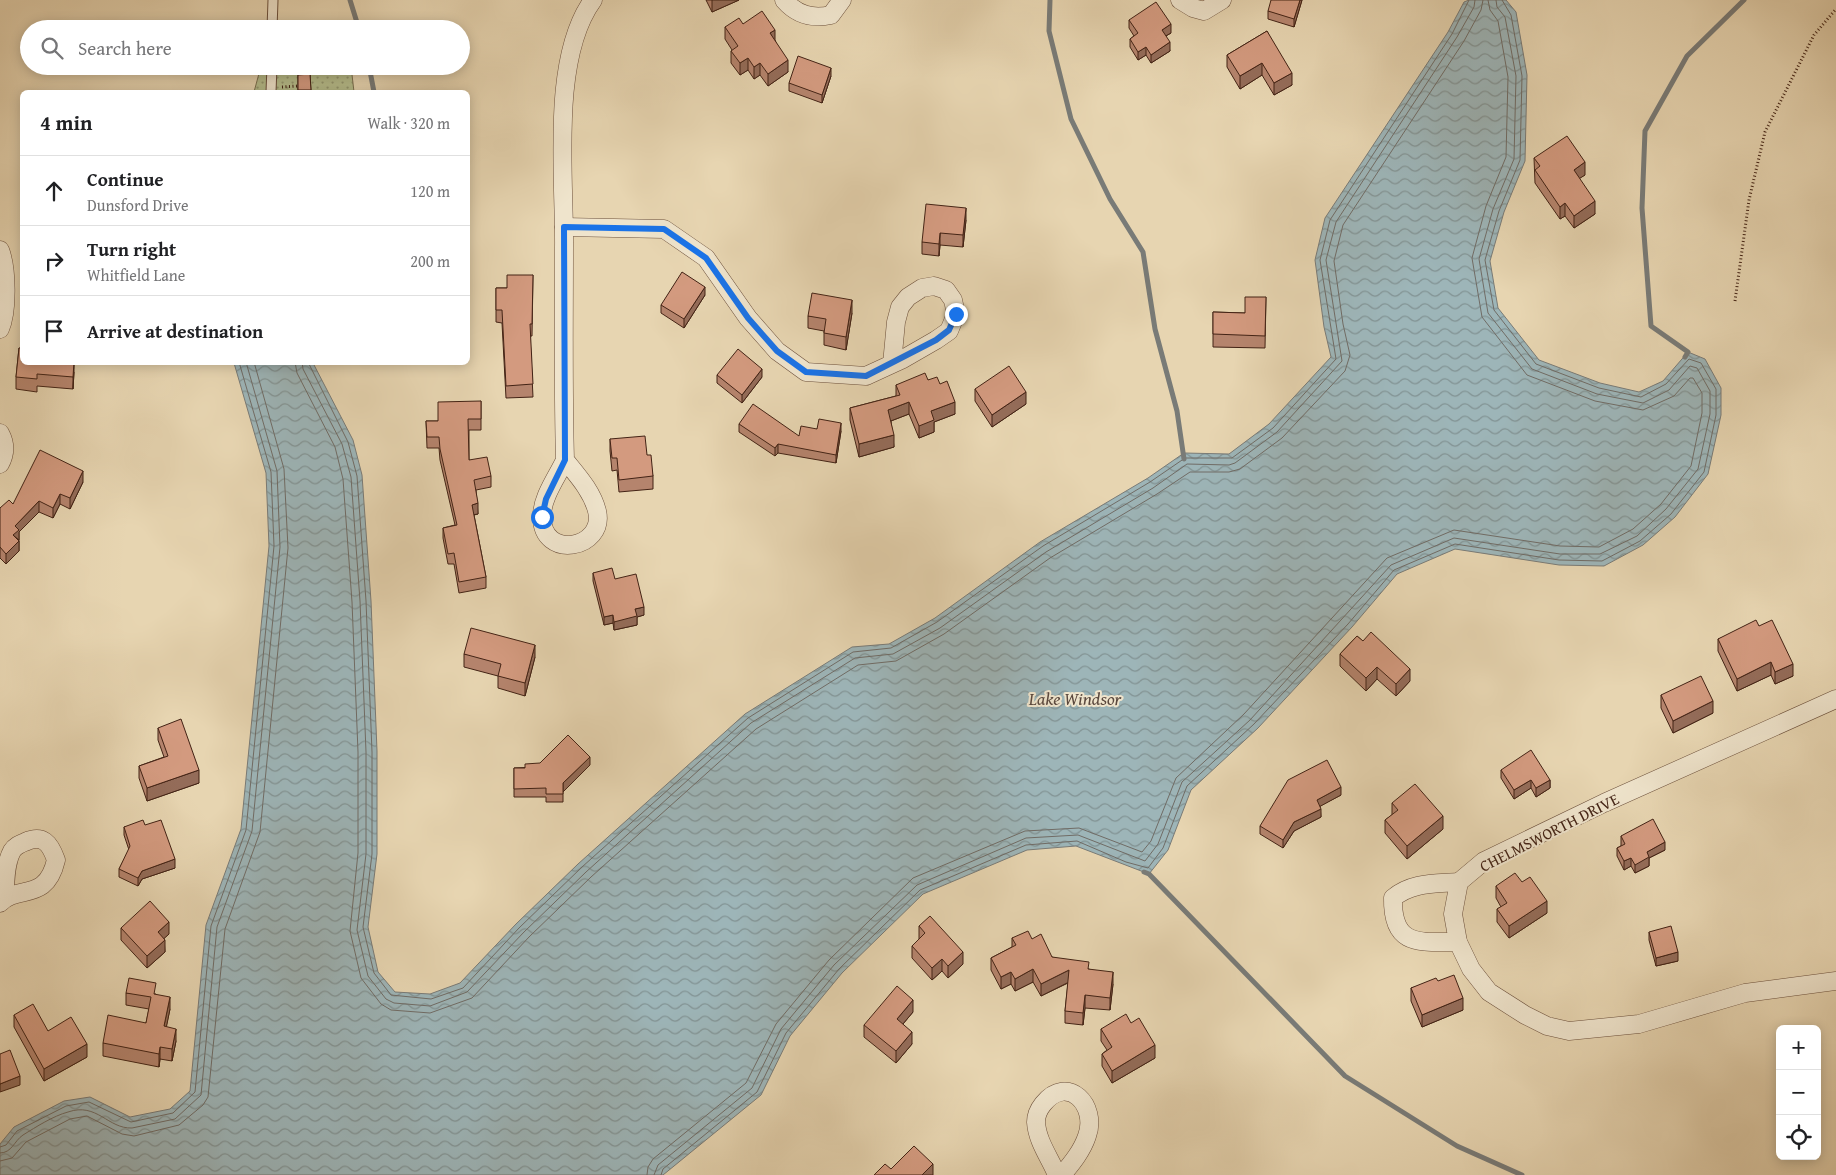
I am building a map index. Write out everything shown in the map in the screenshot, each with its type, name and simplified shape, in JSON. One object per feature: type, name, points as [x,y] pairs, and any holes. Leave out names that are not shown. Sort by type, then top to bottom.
[{"type":"street","points":[[565,460],[562,132],[568,65],[583,15],[594,0]]},
{"type":"street","points":[[784,0],[791,9],[817,18],[831,15],[842,0]]},
{"type":"street","points":[[1180,0],[1193,8],[1204,11],[1222,0]]},
{"type":"street","points":[[564,227],[664,229],[706,258],[748,318],[777,351],[806,372],[866,376],[892,364],[936,340],[949,330],[956,314],[954,300],[946,290],[934,286],[922,288],[908,297],[900,307],[896,322],[892,364]]},
{"type":"street","points":[[0,250],[5,291],[3,323],[0,329]]},
{"type":"street","points":[[0,433],[4,440],[5,455],[0,464]]},
{"type":"street","name":"CHELMSWORTH DRIVE","points":[[1458,882],[1492,858],[1604,803],[1836,699]]},
{"type":"street","points":[[1458,942],[1417,942],[1405,937],[1398,928],[1393,913],[1393,898],[1415,885],[1458,882],[1453,914],[1458,942],[1471,970],[1489,992],[1525,1015],[1547,1026],[1569,1031],[1639,1024],[1745,993],[1836,981]]},
{"type":"street","points":[[1057,1175],[1037,1132],[1036,1118],[1041,1106],[1050,1096],[1062,1091],[1076,1094],[1084,1104],[1090,1117],[1088,1135],[1079,1153],[1062,1175]]},
{"type":"lane","points":[[272,20],[273,0]]},
{"type":"lane","points":[[271,90],[272,75]]},
{"type":"path","points":[[1735,301],[1749,200],[1765,132],[1814,35],[1836,9]]},
{"type":"green space","points":[[259,75],[352,75],[354,90],[255,90]]},
{"type":"water","name":"Lake Windsor","points":[[1469,0],[1506,0],[1516,12],[1527,75],[1525,161],[1504,212],[1490,261],[1498,308],[1539,360],[1600,383],[1639,392],[1663,381],[1688,352],[1705,359],[1721,388],[1721,415],[1708,474],[1675,517],[1643,545],[1604,566],[1559,565],[1455,549],[1397,574],[1352,627],[1258,728],[1191,790],[1168,850],[1149,874],[1076,846],[1027,850],[923,894],[842,973],[790,1036],[761,1095],[663,1175],[0,1175],[0,1144],[14,1127],[64,1101],[90,1097],[130,1117],[170,1109],[190,1091],[206,925],[241,829],[269,546],[266,473],[235,365],[314,365],[353,440],[362,475],[371,601],[377,751],[377,854],[368,927],[378,972],[395,992],[430,994],[460,983],[516,924],[578,864],[745,714],[852,647],[889,644],[935,618],[1040,542],[1148,478],[1184,453],[1229,454],[1269,424],[1331,357],[1324,327],[1315,260],[1325,218],[1448,32],[1464,2]]},
{"type":"building","points":[[1271,0],[1300,0],[1294,19],[1268,11]]},
{"type":"building","points":[[1156,2],[1171,24],[1162,30],[1170,42],[1151,55],[1146,47],[1138,52],[1130,39],[1138,33],[1129,20]]},
{"type":"building","points":[[762,11],[775,30],[770,33],[788,60],[768,74],[760,63],[754,67],[748,58],[740,63],[731,51],[738,46],[725,27],[739,18],[743,24]]},
{"type":"building","points":[[1267,31],[1292,73],[1274,83],[1262,63],[1240,76],[1227,55]]},
{"type":"building","points":[[798,56],[831,68],[822,95],[789,83]]},
{"type":"building","points":[[298,75],[310,75],[311,90],[298,90]]},
{"type":"building","points":[[1567,136],[1585,162],[1574,170],[1595,201],[1574,216],[1565,203],[1560,207],[1535,170],[1540,166],[1534,158]]},
{"type":"building","points":[[926,204],[966,208],[963,235],[940,233],[939,244],[922,242]]},
{"type":"building","points":[[682,272],[705,287],[684,319],[661,305]]},
{"type":"building","points":[[507,275],[533,275],[532,324],[530,324],[533,384],[506,386],[502,310],[496,310],[496,288],[507,288]]},
{"type":"building","points":[[812,293],[852,300],[846,337],[824,333],[826,319],[808,316]]},
{"type":"building","points":[[1245,297],[1266,297],[1265,336],[1213,334],[1213,312],[1245,313]]},
{"type":"building","points":[[19,348],[20,365],[74,365],[73,377],[37,374],[37,379],[16,377]]},
{"type":"building","points":[[738,349],[762,369],[742,395],[717,375]]},
{"type":"building","points":[[1009,366],[1026,392],[992,415],[975,389]]},
{"type":"building","points":[[925,373],[928,380],[937,377],[940,384],[947,381],[955,402],[931,411],[934,420],[919,426],[909,402],[888,410],[894,435],[859,444],[850,408],[900,395],[896,385]]},
{"type":"building","points":[[481,401],[481,419],[468,419],[469,460],[487,457],[491,476],[474,480],[478,503],[472,505],[486,577],[459,582],[454,553],[448,554],[443,528],[457,525],[439,437],[427,437],[426,421],[438,421],[438,402]]},
{"type":"building","points":[[753,404],[799,436],[801,426],[817,429],[819,419],[841,423],[836,455],[778,444],[775,448],[739,424]]},
{"type":"building","points":[[645,436],[647,455],[651,455],[653,476],[619,480],[617,458],[612,458],[610,439]]},
{"type":"building","points":[[40,450],[83,471],[70,498],[60,494],[53,508],[39,501],[15,526],[19,530],[13,535],[19,541],[6,554],[0,547],[0,508],[9,500],[13,504]]},
{"type":"building","points":[[612,568],[615,579],[636,574],[644,607],[635,609],[637,616],[614,622],[613,615],[604,617],[593,573]]},
{"type":"building","points":[[1756,620],[1759,626],[1772,620],[1793,664],[1775,672],[1771,662],[1737,679],[1718,639]]},
{"type":"building","points":[[471,628],[535,645],[525,683],[498,676],[501,664],[464,654]]},
{"type":"building","points":[[1371,632],[1410,669],[1396,684],[1377,667],[1366,678],[1340,654],[1357,636],[1363,641]]},
{"type":"building","points":[[1701,676],[1713,701],[1673,721],[1661,695]]},
{"type":"building","points":[[181,719],[199,770],[147,788],[139,766],[168,756],[158,728]]},
{"type":"building","points":[[568,735],[590,757],[563,783],[563,794],[546,794],[546,788],[514,789],[514,768],[525,768],[525,764],[540,763]]},
{"type":"building","points":[[1531,750],[1550,780],[1536,788],[1531,780],[1514,790],[1501,770]]},
{"type":"building","points":[[1327,760],[1341,787],[1317,800],[1321,809],[1294,822],[1283,840],[1260,826],[1288,780]]},
{"type":"building","points":[[1415,784],[1443,816],[1407,846],[1385,820],[1398,810],[1392,803]]},
{"type":"building","points":[[1653,819],[1665,842],[1647,852],[1649,857],[1635,865],[1631,858],[1624,861],[1617,848],[1625,844],[1621,836]]},
{"type":"building","points":[[143,820],[145,825],[161,820],[175,859],[142,871],[138,878],[119,869],[130,846],[124,827]]},
{"type":"building","points":[[1515,873],[1522,882],[1530,877],[1547,901],[1509,926],[1497,909],[1507,903],[1496,886]]},
{"type":"building","points":[[150,901],[169,922],[158,932],[165,940],[147,956],[121,928]]},
{"type":"building","points":[[930,916],[963,952],[948,966],[942,959],[932,968],[912,946],[925,933],[919,926]]},
{"type":"building","points":[[1671,926],[1678,952],[1656,958],[1649,932]]},
{"type":"building","points":[[1028,931],[1032,939],[1041,934],[1052,957],[1089,962],[1088,969],[1113,972],[1110,998],[1085,995],[1083,1013],[1065,1011],[1069,970],[1041,984],[1033,969],[1015,979],[1011,972],[1001,977],[991,958],[1016,945],[1012,938]]},
{"type":"building","points":[[1454,975],[1463,998],[1422,1015],[1411,988],[1436,978],[1438,981]]},
{"type":"building","points":[[129,978],[156,983],[154,994],[170,997],[164,1026],[176,1029],[172,1049],[160,1047],[159,1054],[103,1043],[108,1015],[146,1023],[151,997],[126,993]]},
{"type":"building","points":[[897,986],[913,1000],[897,1019],[912,1032],[896,1051],[864,1025]]},
{"type":"building","points":[[33,1004],[48,1031],[71,1017],[87,1044],[44,1069],[14,1015]]},
{"type":"building","points":[[1126,1014],[1131,1023],[1139,1018],[1155,1045],[1112,1071],[1102,1054],[1112,1047],[1101,1029]]},
{"type":"building","points":[[10,1050],[20,1076],[0,1084],[0,1054]]},
{"type":"building","points":[[914,1146],[933,1164],[922,1175],[874,1175],[885,1164],[891,1169]]},
{"type":"waterway","points":[[350,0],[356,20]]},
{"type":"waterway","points":[[1050,0],[1049,31],[1071,119],[1110,199],[1143,252],[1155,329],[1177,411],[1184,459]]},
{"type":"waterway","points":[[1685,357],[1688,352],[1651,326],[1642,208],[1645,131],[1687,56],[1744,0]]},
{"type":"waterway","points":[[371,75],[374,90]]},
{"type":"waterway","points":[[1144,872],[1149,874],[1345,1076],[1457,1146],[1522,1175]]},
{"type":"route","points":[[542,517],[546,499],[565,460],[564,227],[664,229],[706,258],[748,318],[777,351],[806,372],[866,376],[903,359],[936,340],[949,330],[956,314]]}]
